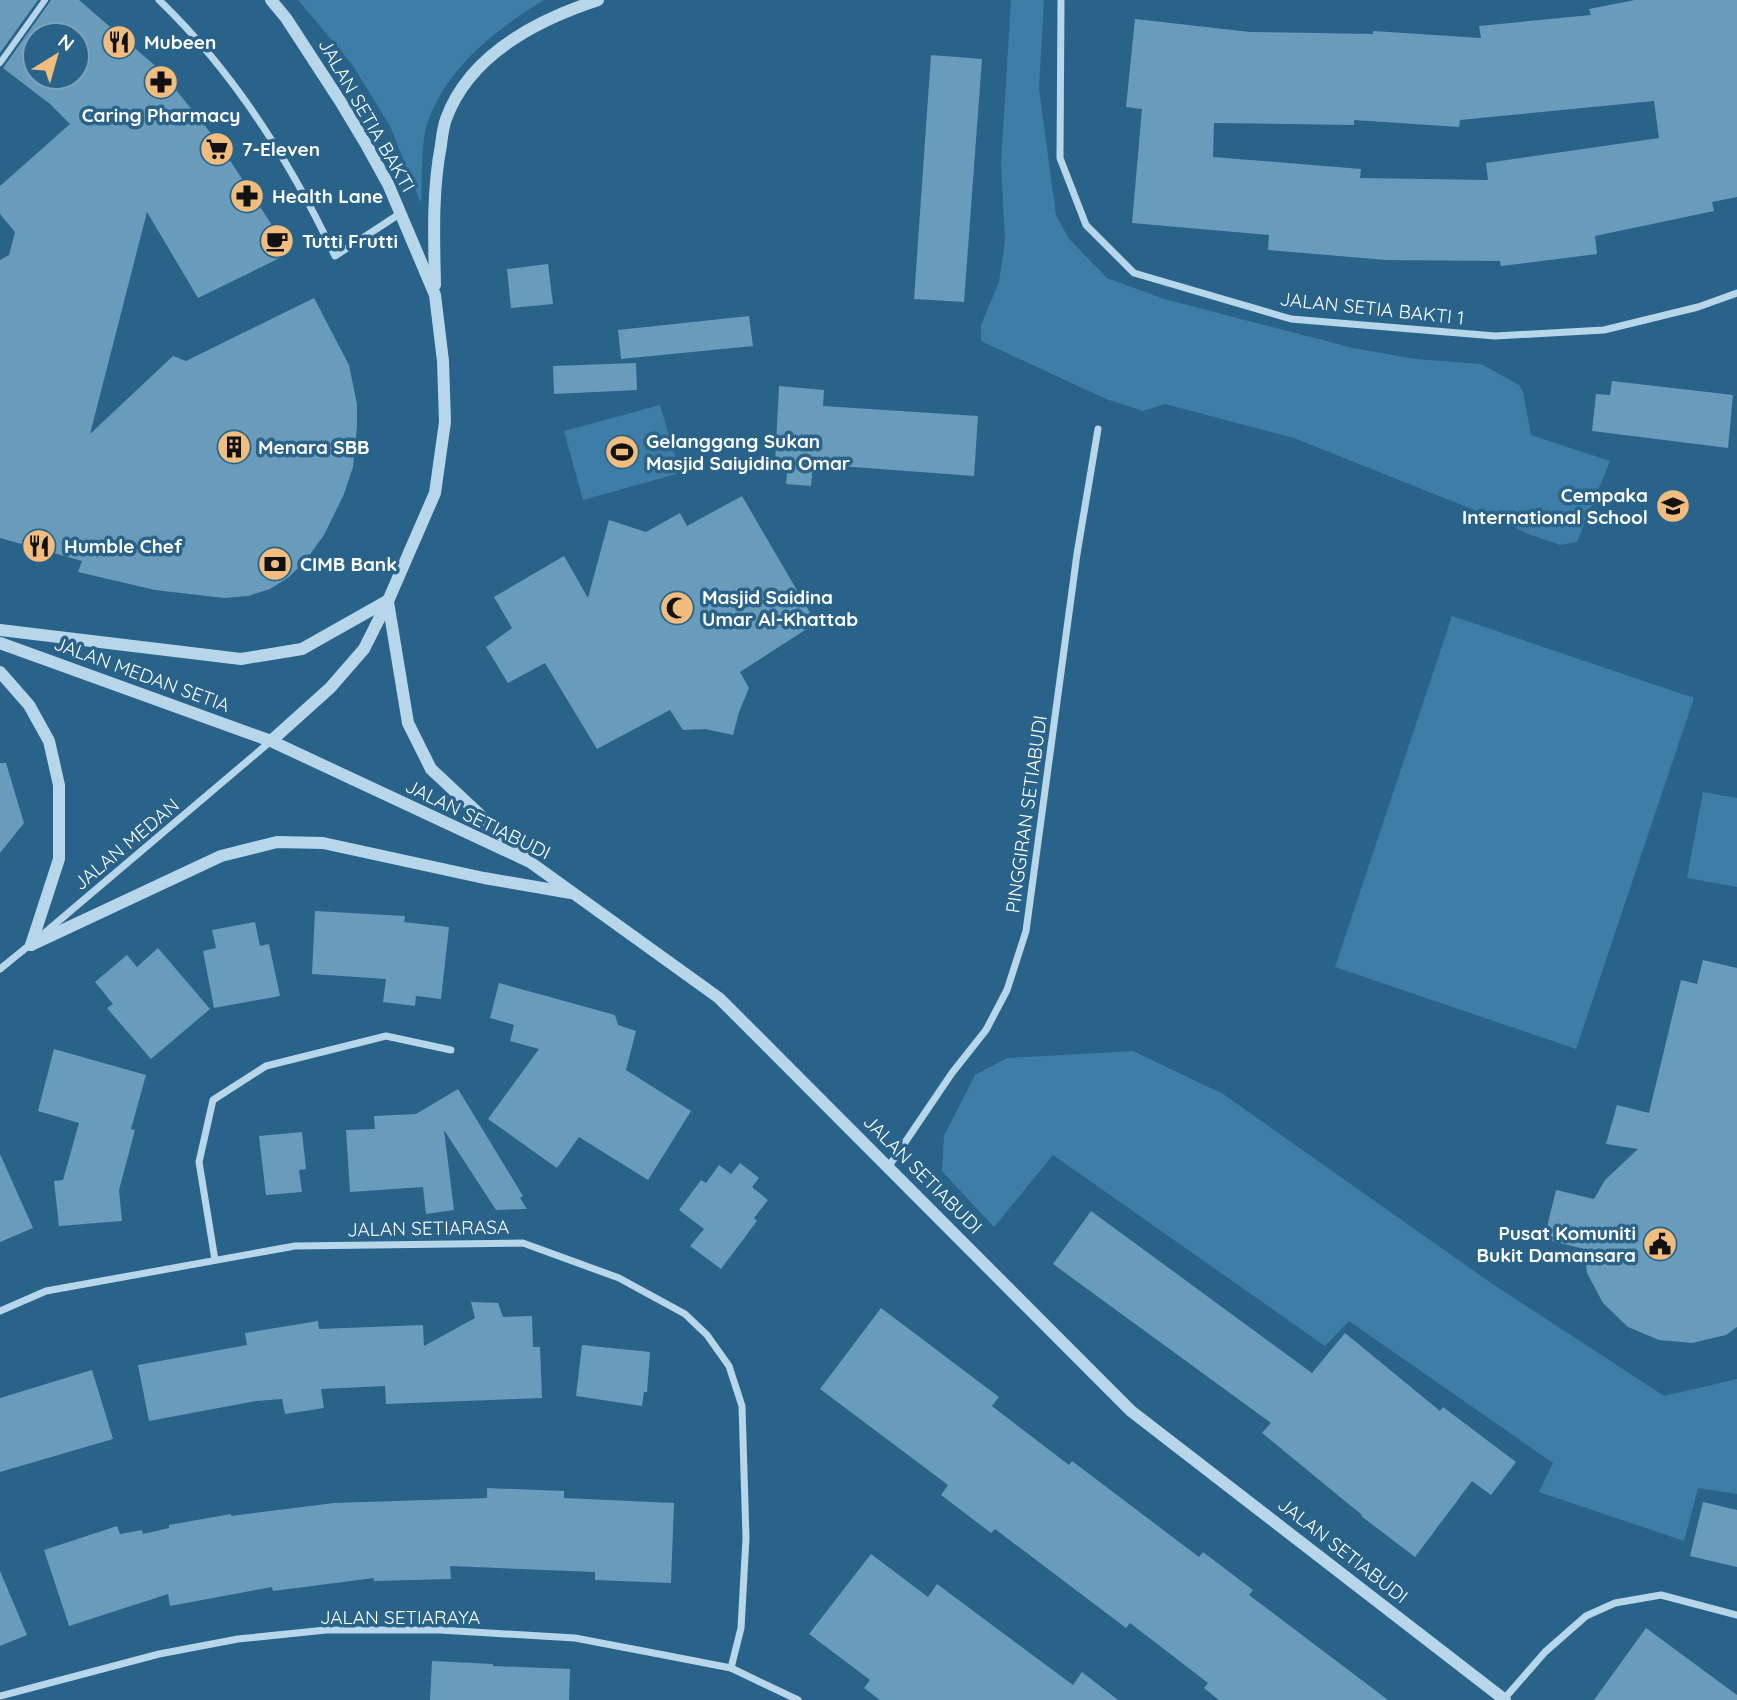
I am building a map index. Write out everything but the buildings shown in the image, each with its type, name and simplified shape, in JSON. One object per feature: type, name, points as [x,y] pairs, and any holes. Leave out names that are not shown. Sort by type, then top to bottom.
[{"type":"street","points":[[0,64],[45,0]]},
{"type":"street","points":[[159,0],[214,57],[236,88],[276,149],[335,256],[401,213]]},
{"type":"street","name":"JALAN SETIA BAKTI","points":[[271,0],[286,18],[340,101],[388,184],[435,295]]},
{"type":"street","name":"JALAN SETIA BAKTI","points":[[271,741],[330,688],[364,649],[435,493],[445,422],[443,361],[435,295],[433,213],[445,119],[467,80],[487,59],[530,29],[566,10],[598,0]]},
{"type":"street","name":"JALAN SETIA BAKTI 1","points":[[1060,0],[1060,158],[1086,225],[1134,273],[1291,319],[1495,336],[1604,330],[1698,307],[1737,293]]},
{"type":"street","name":"PINGGIRAN SETIABUDI","points":[[889,1166],[952,1073],[986,1030],[1007,990],[1026,931],[1077,554],[1098,429]]},
{"type":"street","points":[[0,630],[241,659],[302,649],[388,601],[408,723],[431,769],[530,862]]},
{"type":"street","name":"JALAN MEDAN SETIA","points":[[0,643],[271,741]]},
{"type":"street","points":[[0,672],[29,705],[49,741],[60,785],[59,859],[31,945]]},
{"type":"street","name":"JALAN SETIABUDI","points":[[271,741],[530,862],[719,998],[1131,1411],[1505,1700]]},
{"type":"street","name":"JALAN MEDAN","points":[[0,969],[271,741]]},
{"type":"street","points":[[31,945],[221,856],[277,842],[323,843],[484,878],[575,894]]},
{"type":"street","points":[[215,1260],[199,1162],[213,1100],[266,1066],[386,1036],[451,1050]]},
{"type":"street","name":"JALAN SETIARASA","points":[[0,1311],[46,1292],[295,1246],[523,1243],[619,1278],[685,1314],[707,1335],[729,1366],[742,1406],[746,1538],[741,1628],[730,1668]]},
{"type":"street","points":[[1505,1700],[1545,1652],[1586,1616],[1615,1603],[1661,1595],[1737,1615]]},
{"type":"street","name":"JALAN SETIARAYA","points":[[0,1696],[159,1654],[237,1639],[326,1630],[440,1630],[575,1639],[730,1668],[798,1700]]},
{"type":"shaded area","points":[[298,0],[544,0],[490,38],[458,70],[445,88],[434,107],[424,136],[421,203],[390,126],[352,64]]},
{"type":"shaded area","points":[[1011,0],[1044,0],[1039,89],[1056,215],[1069,239],[1107,278],[1164,299],[1353,348],[1415,359],[1481,364],[1519,385],[1523,392],[1531,435],[1610,461],[1577,542],[1560,545],[1531,535],[1294,438],[1165,404],[1143,411],[1106,399],[981,341],[981,325],[999,282],[1005,241],[1001,163]]},
{"type":"shaded area","name":"Gelanggang Sukan Masjid Saiyidina Omar","points":[[660,405],[680,473],[583,500],[564,431]]},
{"type":"shaded area","points":[[1452,616],[1694,698],[1576,1049],[1335,967]]},
{"type":"shaded area","points":[[1703,792],[1737,798],[1737,887],[1687,878]]},
{"type":"shaded area","points":[[1133,1051],[1223,1094],[1491,1283],[1664,1396],[1737,1379],[1737,1494],[1698,1488],[1684,1541],[1539,1492],[1553,1463],[1349,1321],[1325,1346],[1053,1155],[994,1227],[942,1171],[944,1136],[975,1075],[1007,1058]]},
{"type":"place","name":"Mubeen","points":[[119,42]]},
{"type":"place","name":"Caring Pharmacy","points":[[161,82]]},
{"type":"place","name":"7-Eleven","points":[[217,149]]},
{"type":"place","name":"Health Lane","points":[[247,196]]},
{"type":"place","name":"Tutti Frutti","points":[[277,241]]},
{"type":"place","name":"Menara SBB","points":[[234,447]]},
{"type":"place","name":"Gelanggang Sukan Masjid Saiyidina Omar","points":[[622,452]]},
{"type":"place","name":"Cempaka International School","points":[[1673,506]]},
{"type":"place","name":"Humble Chef","points":[[39,546]]},
{"type":"place","name":"CIMB Bank","points":[[275,564]]},
{"type":"place","name":"Masjid Saidina Umar Al-Khattab","points":[[677,608]]},
{"type":"place","name":"Pusat Komuniti Bukit Damansara","points":[[1660,1244]]}]
